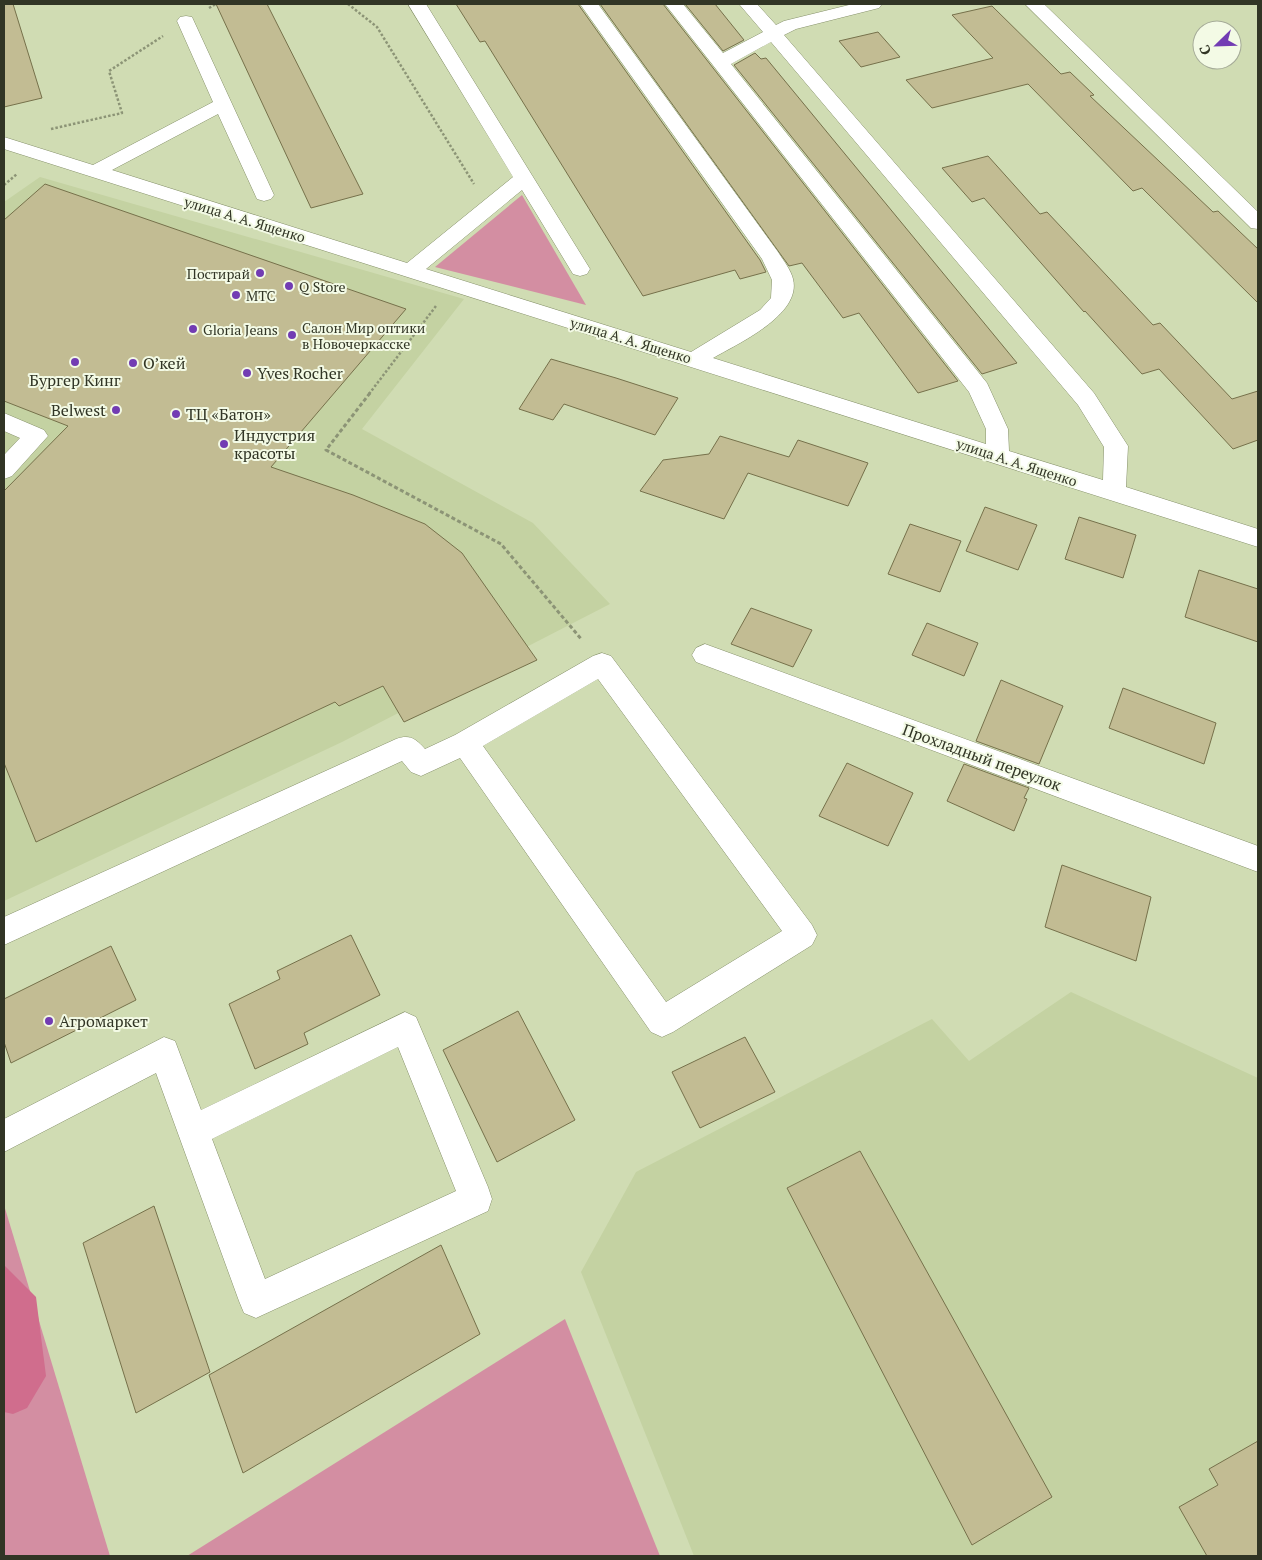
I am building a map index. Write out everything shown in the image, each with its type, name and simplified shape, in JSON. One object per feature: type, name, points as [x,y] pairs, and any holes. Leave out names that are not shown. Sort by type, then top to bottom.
[{"type":"street","points":[[417,4],[580,269]]},
{"type":"street","points":[[589,4],[771,257],[783,280],[781,299],[768,315],[694,360]]},
{"type":"street","points":[[674,4],[979,389],[997,429],[998,456]]},
{"type":"street","points":[[748,4],[1086,399],[1116,446],[1114,493]]},
{"type":"street","points":[[720,62],[772,33],[808,19],[873,4]]},
{"type":"street","points":[[1034,4],[1258,223]]},
{"type":"street","points":[[186,21],[264,195]]},
{"type":"street","points":[[94,172],[223,104]]},
{"type":"street","name":"улица А. А. Ященко","points":[[13,146],[1258,538]]},
{"type":"street","points":[[410,271],[524,178]]},
{"type":"street","points":[[4,421],[36,436],[4,470]]},
{"type":"street","name":"Прохладный переулок","points":[[705,655],[1258,859]]},
{"type":"street","points":[[4,930],[406,747],[421,764],[465,743],[602,664],[802,935],[662,1022],[465,743]]},
{"type":"street","points":[[4,1136],[164,1052],[193,1131],[256,1301],[476,1199],[406,1027],[193,1131]]},
{"type":"path","points":[[13,146],[41,132],[122,113],[108,71],[216,4]]},
{"type":"path","points":[[348,4],[377,27],[488,207]]},
{"type":"path","points":[[453,284],[326,450],[501,544],[602,664]]},
{"type":"shaded area","points":[[40,177],[464,299],[362,429],[533,523],[610,604],[342,742],[4,901],[4,202]]},
{"type":"shaded area","points":[[522,195],[586,305],[435,267]]},
{"type":"shaded area","points":[[1071,992],[1258,1078],[1258,1556],[694,1556],[581,1272],[636,1172],[932,1019],[969,1061]]},
{"type":"shaded area","points":[[4,1205],[110,1556],[4,1556]]},
{"type":"shaded area","points":[[4,1265],[36,1297],[46,1376],[27,1408],[13,1414],[4,1412]]},
{"type":"shaded area","points":[[565,1319],[660,1556],[187,1556]]},
{"type":"building","points":[[4,4],[13,4],[42,98],[4,107]]},
{"type":"building","points":[[216,4],[267,4],[363,194],[311,208]]},
{"type":"building","points":[[456,4],[578,4],[760,260],[766,272],[740,279],[735,270],[643,296],[485,41],[480,42]]},
{"type":"building","points":[[600,4],[663,4],[958,381],[918,393],[859,313],[843,318],[802,263],[789,266]]},
{"type":"building","points":[[685,4],[715,4],[744,40],[723,51]]},
{"type":"building","points":[[992,6],[1061,74],[1070,72],[1094,95],[1090,96],[1213,212],[1218,211],[1258,249],[1258,303],[1142,188],[1133,191],[1028,84],[932,108],[906,80],[993,58],[952,15]]},
{"type":"building","points":[[878,32],[900,57],[861,67],[839,41]]},
{"type":"building","points":[[755,53],[761,59],[766,58],[1017,363],[982,374],[734,65]]},
{"type":"building","points":[[988,156],[1040,214],[1047,212],[1153,325],[1160,323],[1232,399],[1258,391],[1258,440],[1233,449],[1159,369],[1142,374],[1084,312],[984,198],[972,202],[942,168]]},
{"type":"building","points":[[45,184],[406,309],[271,467],[353,495],[425,524],[462,553],[537,660],[404,722],[383,686],[339,706],[335,702],[36,842],[4,763],[4,491],[68,426],[4,401],[4,220]]},
{"type":"building","points":[[551,359],[678,398],[655,435],[564,404],[553,420],[519,409]]},
{"type":"building","points":[[720,436],[789,457],[798,440],[868,463],[848,506],[748,473],[724,519],[640,491],[663,460],[709,454]]},
{"type":"building","points":[[985,507],[1037,525],[1018,570],[966,551]]},
{"type":"building","points":[[1079,517],[1136,535],[1123,578],[1065,559]]},
{"type":"building","points":[[910,524],[961,541],[940,592],[888,574]]},
{"type":"building","points":[[1199,570],[1258,589],[1258,642],[1185,617]]},
{"type":"building","points":[[751,608],[812,630],[793,667],[731,644]]},
{"type":"building","points":[[927,623],[978,643],[964,676],[912,655]]},
{"type":"building","points":[[1001,680],[1063,706],[1039,764],[976,741]]},
{"type":"building","points":[[1123,688],[1216,723],[1204,764],[1109,728]]},
{"type":"building","points":[[847,763],[913,793],[888,846],[819,816]]},
{"type":"building","points":[[964,764],[1029,788],[1024,798],[1027,799],[1014,831],[947,801]]},
{"type":"building","points":[[1062,865],[1151,897],[1136,961],[1045,927]]},
{"type":"building","points":[[351,935],[380,995],[304,1033],[308,1044],[255,1069],[229,1004],[280,979],[277,971]]},
{"type":"building","name":"Агромаркет","points":[[111,946],[136,1000],[11,1063],[4,1042],[4,999]]},
{"type":"building","points":[[518,1011],[575,1120],[497,1162],[443,1050]]},
{"type":"building","points":[[745,1037],[775,1092],[700,1128],[672,1072]]},
{"type":"building","points":[[860,1151],[1052,1497],[972,1545],[787,1188]]},
{"type":"building","points":[[154,1206],[210,1372],[136,1413],[83,1243]]},
{"type":"building","points":[[441,1245],[480,1334],[243,1473],[209,1375]]},
{"type":"building","points":[[1258,1441],[1258,1556],[1207,1556],[1179,1507],[1218,1485],[1209,1469]]},
{"type":"place","name":"Постирай","points":[[260,273]]},
{"type":"place","name":"Q Store","points":[[289,286]]},
{"type":"place","name":"МТС","points":[[236,295]]},
{"type":"place","name":"Gloria Jeans","points":[[193,329]]},
{"type":"place","name":"Салон Мир оптики в Новочеркасске","points":[[292,335]]},
{"type":"place","name":"Бургер Кинг","points":[[75,362]]},
{"type":"place","name":"О’кей","points":[[133,363]]},
{"type":"place","name":"Yves Rocher","points":[[247,373]]},
{"type":"place","name":"Belwest","points":[[116,410]]},
{"type":"place","name":"ТЦ «Батон»","points":[[176,414]]},
{"type":"place","name":"Индустрия красоты","points":[[224,444]]},
{"type":"place","name":"Агромаркет","points":[[49,1021]]}]
